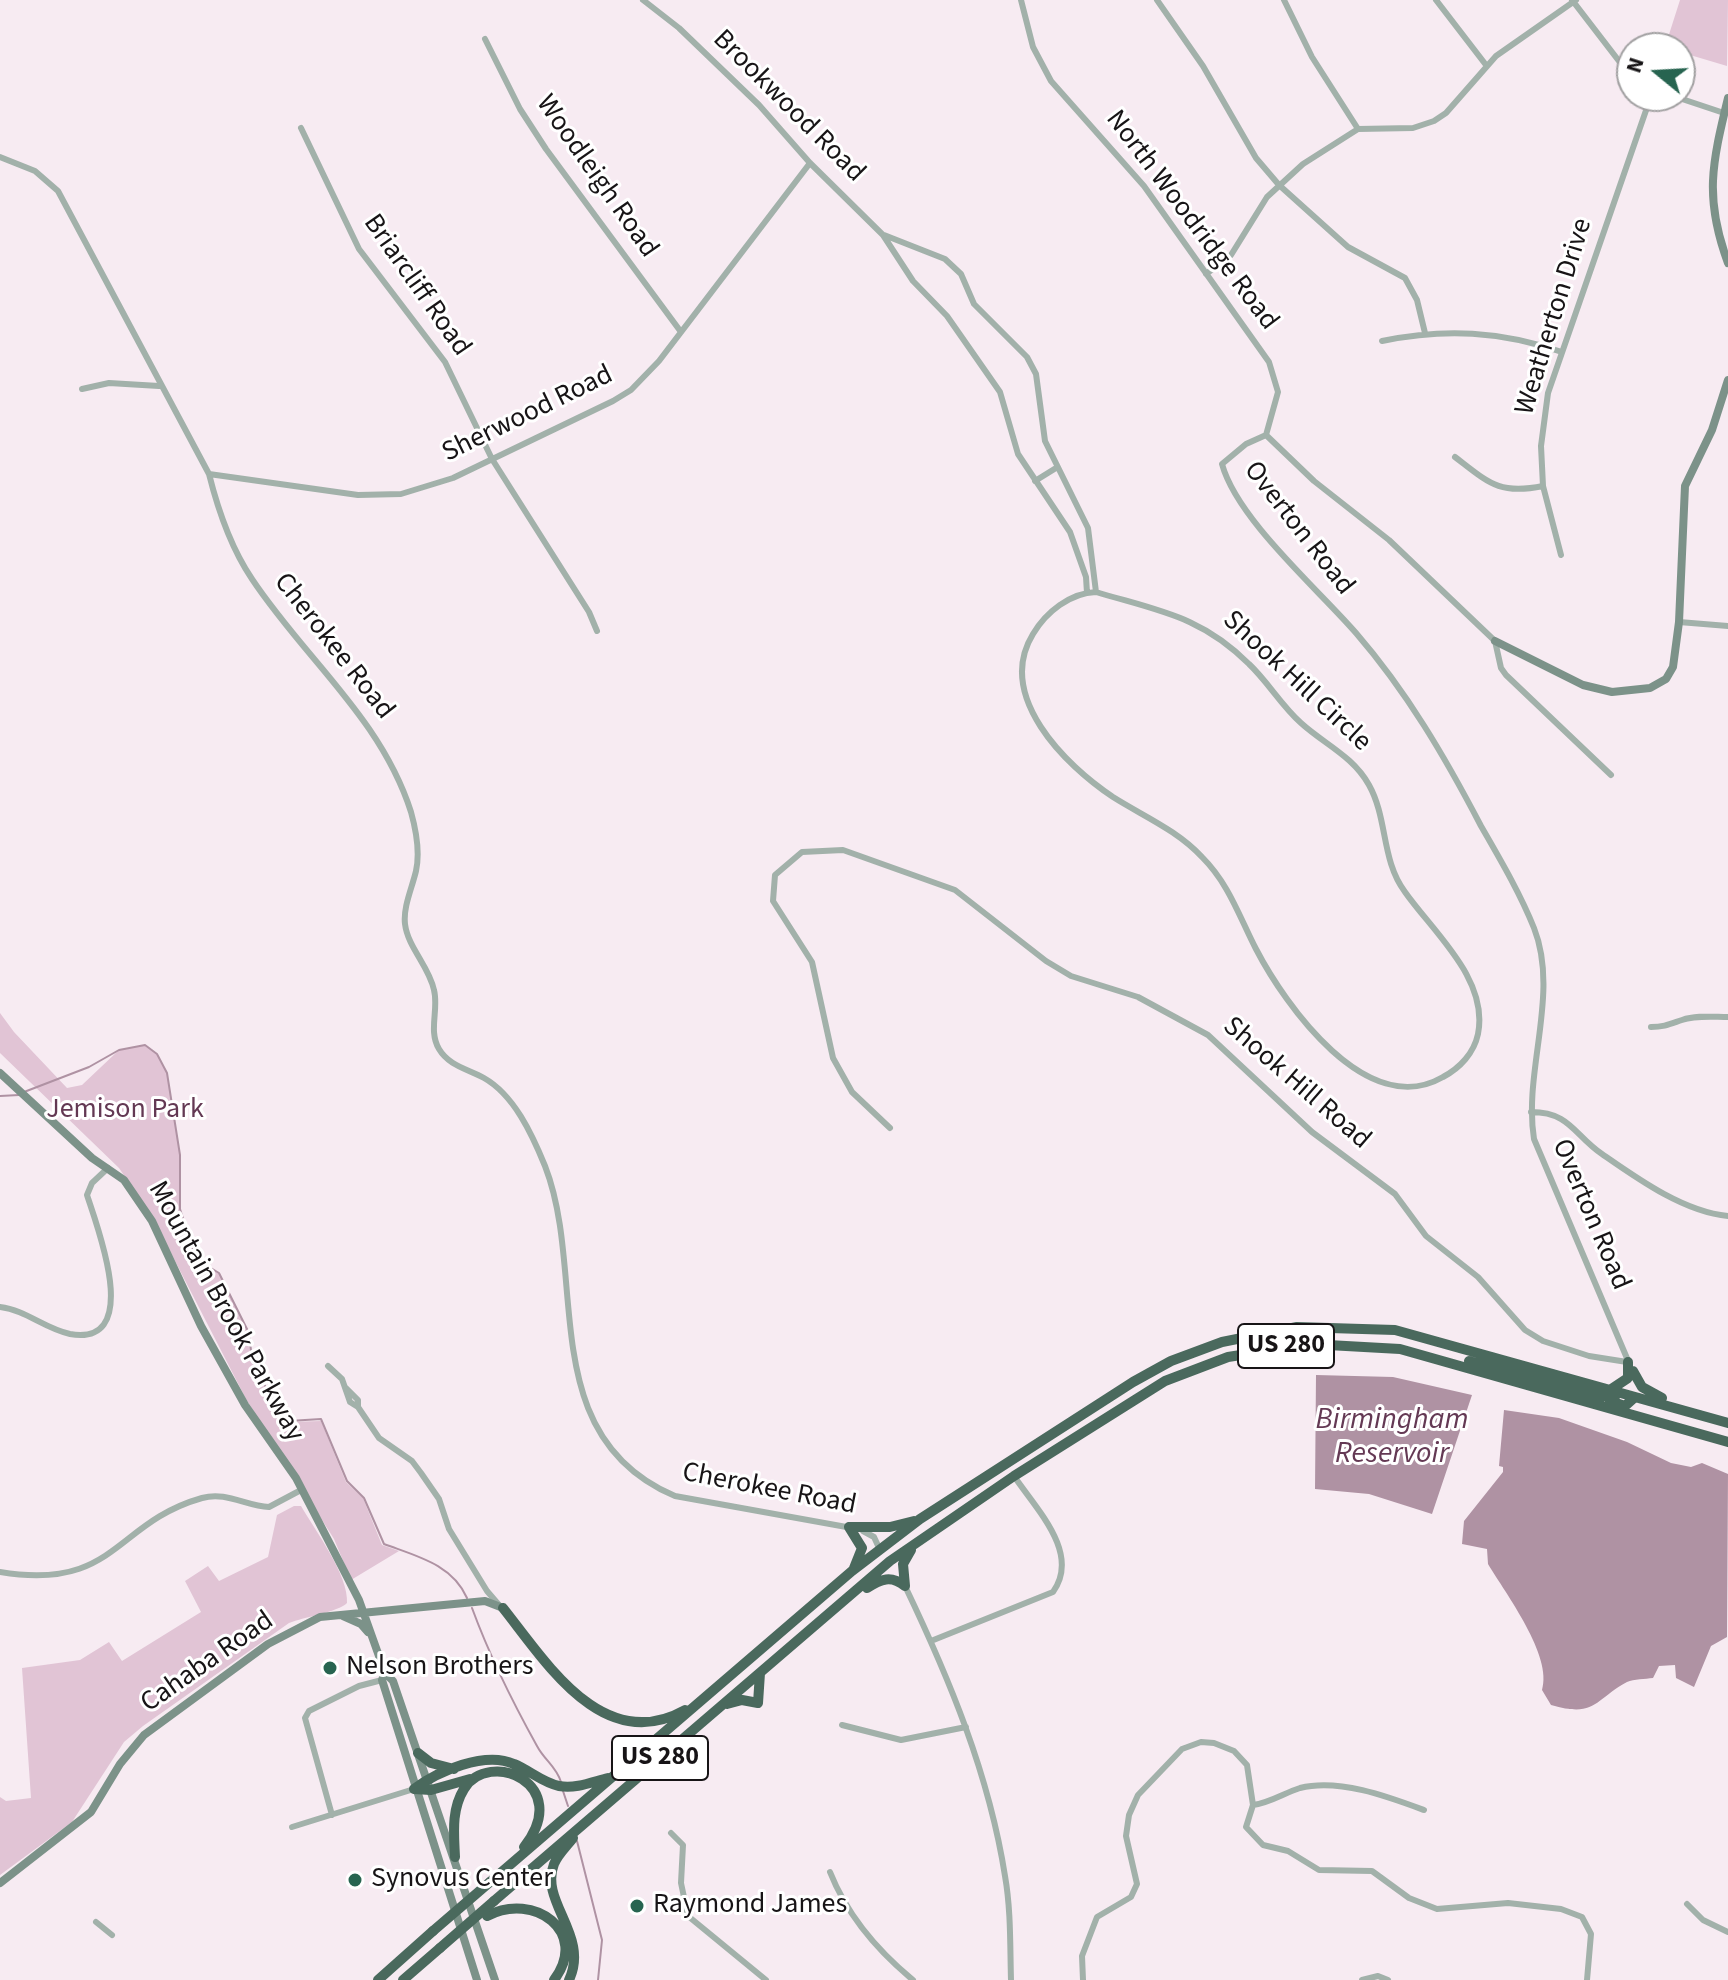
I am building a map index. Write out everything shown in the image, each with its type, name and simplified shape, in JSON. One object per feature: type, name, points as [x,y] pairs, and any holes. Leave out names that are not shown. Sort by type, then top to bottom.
[{"type":"highway","name":"US 280","points":[[378,1980],[852,1571],[920,1519],[1158,1368],[1222,1342],[1266,1331],[1330,1326],[1395,1330],[1728,1422]]},
{"type":"highway","name":"US 280","points":[[403,1980],[441,1951],[588,1818],[915,1544],[1014,1476],[1165,1381],[1228,1357],[1310,1344],[1400,1349],[1728,1445]]},
{"type":"highway","points":[[1400,1349],[1475,1362],[1625,1406],[1635,1397]]},
{"type":"highway","points":[[1598,1396],[1615,1397],[1610,1390],[1628,1378],[1630,1367]]},
{"type":"highway","points":[[1630,1367],[1642,1387],[1653,1395],[1728,1422]]},
{"type":"highway","points":[[849,1527],[890,1527],[920,1519]]},
{"type":"highway","points":[[849,1527],[862,1548],[852,1571]]},
{"type":"highway","points":[[841,1603],[885,1578],[905,1586],[903,1564],[915,1544]]},
{"type":"highway","points":[[781,1655],[875,1566],[880,1550]]},
{"type":"highway","points":[[503,1608],[562,1682],[586,1704],[606,1715],[654,1722],[701,1702]]},
{"type":"highway","points":[[721,1706],[742,1700],[758,1703],[760,1673]]},
{"type":"highway","points":[[418,1753],[431,1763],[456,1769]]},
{"type":"highway","points":[[429,1785],[456,1769],[503,1760],[556,1786],[575,1787],[614,1776]]},
{"type":"highway","points":[[414,1789],[496,1772],[515,1775],[526,1781],[538,1797],[541,1816],[538,1828],[509,1866]]},
{"type":"highway","points":[[455,1857],[453,1825],[458,1803],[465,1787],[477,1777]]},
{"type":"highway","points":[[569,1980],[576,1955],[566,1934],[551,1878],[555,1861],[588,1818]]},
{"type":"highway","points":[[413,1980],[441,1951],[487,1916],[516,1907],[540,1911],[566,1934],[564,1959],[554,1980]]},
{"type":"main road","points":[[1728,98],[1712,177],[1712,210],[1728,263]]},
{"type":"main road","name":"Overton Road","points":[[1495,641],[1583,685],[1628,693],[1650,688],[1666,679],[1673,667],[1679,622],[1684,488],[1712,430],[1728,380]]},
{"type":"main road","name":"Mountain Brook Parkway","points":[[0,1073],[92,1158],[124,1180],[152,1221],[201,1326],[245,1405],[301,1490],[346,1575],[363,1612],[383,1677]]},
{"type":"main road","name":"Cahaba Road","points":[[0,1883],[91,1812],[120,1764],[144,1735],[268,1644],[307,1622],[337,1614],[485,1601],[503,1608]]},
{"type":"main road","points":[[337,1614],[361,1624],[371,1636]]},
{"type":"main road","points":[[383,1677],[393,1681],[495,1980]]},
{"type":"main road","points":[[383,1677],[414,1789],[477,1980]]},
{"type":"street","name":"Brookwood Road","points":[[643,0],[679,28],[759,105],[810,163],[883,235]]},
{"type":"street","name":"North Woodridge Road","points":[[1021,0],[1033,47],[1051,81],[1144,186],[1258,346],[1275,376],[1277,401],[1266,435]]},
{"type":"street","points":[[1157,0],[1203,66],[1256,158],[1279,185],[1348,247],[1388,266],[1405,278],[1417,300],[1425,333]]},
{"type":"street","points":[[1284,0],[1312,57],[1358,129]]},
{"type":"street","points":[[1436,0],[1486,65]]},
{"type":"street","points":[[1206,274],[1231,255],[1267,197],[1303,164],[1358,129],[1413,128],[1434,121],[1457,101],[1486,65],[1574,1],[1616,57]]},
{"type":"street","name":"Woodleigh Road","points":[[485,39],[520,109],[546,149],[681,332]]},
{"type":"street","points":[[1696,104],[1724,113]]},
{"type":"street","name":"Weatherton Drive","points":[[1561,555],[1543,486],[1542,432],[1548,393],[1645,112]]},
{"type":"street","name":"Briarcliff Road","points":[[301,128],[359,249],[445,362],[492,459],[589,612],[597,631]]},
{"type":"street","name":"Cherokee Road","points":[[0,157],[35,171],[58,191],[88,241],[159,386],[209,474],[222,520],[250,576],[353,702],[395,771],[417,841],[417,867],[405,923],[408,937],[435,991],[436,1044],[449,1061],[486,1079],[508,1097],[545,1166],[559,1216],[568,1332],[577,1374],[596,1421],[615,1452],[650,1485],[675,1496],[868,1532],[880,1550]]},
{"type":"street","name":"Sherwood Road","points":[[209,474],[379,496],[426,487],[492,459],[631,390],[681,332],[810,163]]},
{"type":"street","points":[[883,235],[945,259],[961,274],[974,304],[1027,357],[1036,374],[1045,441],[1056,468],[1078,502],[1088,528],[1095,561],[1096,592]]},
{"type":"street","points":[[883,235],[913,281],[947,316],[1000,392],[1018,454],[1070,532],[1086,577],[1087,593]]},
{"type":"street","points":[[1382,341],[1425,333],[1490,333],[1562,352]]},
{"type":"street","points":[[82,389],[109,383],[159,386]]},
{"type":"street","name":"Overton Road","points":[[1495,641],[1389,540],[1314,481],[1266,435],[1246,444],[1222,464],[1232,489],[1306,584],[1355,632],[1415,710],[1440,749],[1534,928],[1542,965],[1531,1112],[1536,1148],[1630,1367],[1635,1397]]},
{"type":"street","points":[[1455,457],[1491,485],[1523,490],[1543,486]]},
{"type":"street","points":[[1035,481],[1056,468]]},
{"type":"street","name":"Shook Hill Circle","points":[[1096,592],[1198,623],[1225,641],[1253,667],[1291,713],[1348,758],[1364,775],[1380,811],[1394,875],[1453,950],[1480,1012],[1475,1043],[1456,1069],[1424,1084],[1380,1083],[1323,1043],[1272,980],[1236,902],[1200,855],[1166,827],[1088,779],[1040,725],[1025,693],[1024,651],[1046,615],[1087,593],[1096,592]]},
{"type":"street","points":[[1679,622],[1728,626]]},
{"type":"street","points":[[1495,641],[1501,668],[1512,681],[1611,775]]},
{"type":"street","name":"Shook Hill Road","points":[[890,1128],[844,1080],[826,1033],[812,962],[773,901],[775,875],[802,852],[843,850],[939,882],[967,898],[1046,961],[1071,976],[1138,997],[1208,1035],[1312,1132],[1395,1194],[1426,1236],[1478,1277],[1525,1330],[1543,1341],[1630,1367]]},
{"type":"street","points":[[1651,1027],[1667,1027],[1702,1017],[1728,1017]]},
{"type":"street","points":[[1531,1112],[1550,1112],[1562,1117],[1601,1153],[1678,1202],[1708,1214],[1728,1216]]},
{"type":"street","points":[[0,1307],[29,1314],[70,1334],[85,1333],[106,1319],[114,1295],[87,1195],[92,1183],[108,1168]]},
{"type":"street","points":[[328,1366],[346,1387],[350,1402],[358,1407],[379,1438],[412,1461],[421,1473],[439,1499],[449,1529],[487,1591],[503,1608]]},
{"type":"street","points":[[931,1641],[1053,1592],[1062,1579],[1061,1546],[1014,1476]]},
{"type":"street","points":[[0,1572],[51,1577],[84,1569],[169,1512],[204,1497],[222,1496],[269,1507],[301,1490]]},
{"type":"street","points":[[905,1586],[966,1727],[993,1814],[1006,1878],[1011,1980]]},
{"type":"street","points":[[332,1815],[305,1718],[309,1711],[383,1677]]},
{"type":"street","points":[[842,1725],[901,1740],[966,1727]]},
{"type":"street","points":[[1083,1980],[1082,1956],[1097,1917],[1131,1897],[1137,1884],[1126,1836],[1138,1795],[1182,1749],[1201,1742],[1234,1751],[1247,1765],[1253,1805],[1246,1825],[1249,1834],[1263,1845],[1288,1851],[1319,1870],[1372,1871],[1409,1898],[1437,1909],[1508,1903],[1561,1909],[1582,1917],[1591,1934],[1587,1980]]},
{"type":"street","points":[[1253,1805],[1301,1788],[1323,1785],[1396,1800],[1424,1810]]},
{"type":"street","points":[[292,1827],[414,1789]]},
{"type":"street","points":[[671,1833],[683,1845],[681,1883],[688,1916],[766,1980]]},
{"type":"street","points":[[830,1872],[858,1922],[889,1961],[913,1980]]},
{"type":"street","points":[[1687,1904],[1703,1920],[1728,1932]]},
{"type":"street","points":[[96,1922],[112,1935]]},
{"type":"street","points":[[1362,1980],[1378,1976],[1388,1980]]},
{"type":"green space","points":[[1680,0],[1728,0],[1727,66],[1696,57],[1696,32],[1670,32]]},
{"type":"green space","name":"Jemison Park","points":[[0,1013],[67,1088],[82,1085],[119,1050],[145,1045],[157,1054],[167,1073],[180,1155],[180,1209],[196,1259],[219,1273],[249,1333],[251,1359],[267,1392],[288,1422],[321,1421],[346,1482],[363,1498],[382,1545],[399,1551],[351,1580],[334,1539],[246,1399],[154,1220],[119,1168],[0,1053]]},
{"type":"green space","points":[[294,1506],[301,1506],[330,1553],[343,1580],[347,1603],[329,1612],[289,1623],[143,1726],[124,1742],[72,1822],[0,1875],[0,1797],[6,1801],[31,1798],[22,1668],[80,1660],[109,1642],[122,1661],[201,1612],[185,1581],[208,1566],[219,1581],[268,1557],[277,1515]]},
{"type":"water","name":"Birmingham Reservoir","points":[[1316,1375],[1393,1377],[1472,1395],[1432,1514],[1369,1494],[1315,1489]]},
{"type":"water","points":[[1504,1410],[1559,1418],[1627,1442],[1671,1463],[1691,1467],[1702,1463],[1728,1474],[1727,1637],[1711,1646],[1694,1687],[1676,1678],[1675,1665],[1659,1666],[1653,1678],[1627,1682],[1586,1708],[1551,1705],[1542,1690],[1544,1676],[1541,1660],[1526,1626],[1488,1564],[1487,1549],[1462,1544],[1464,1521],[1503,1472],[1503,1467],[1499,1466]]},
{"type":"waterway","points":[[24,1092],[89,1067],[119,1050],[145,1045],[157,1054],[167,1073],[180,1155],[180,1209],[196,1259],[219,1273],[249,1333],[252,1359],[268,1392],[289,1421],[321,1419],[347,1481],[364,1498],[384,1544],[443,1569],[467,1598]]},
{"type":"waterway","points":[[0,1096],[19,1095]]},
{"type":"waterway","points":[[472,1608],[510,1695],[537,1746],[561,1782]]},
{"type":"waterway","points":[[563,1791],[568,1806]]},
{"type":"waterway","points":[[577,1841],[602,1940],[598,1980]]},
{"type":"place","name":"Nelson Brothers","points":[[330,1668]]},
{"type":"place","name":"Synovus Center","points":[[355,1880]]},
{"type":"place","name":"Raymond James","points":[[637,1906]]}]
